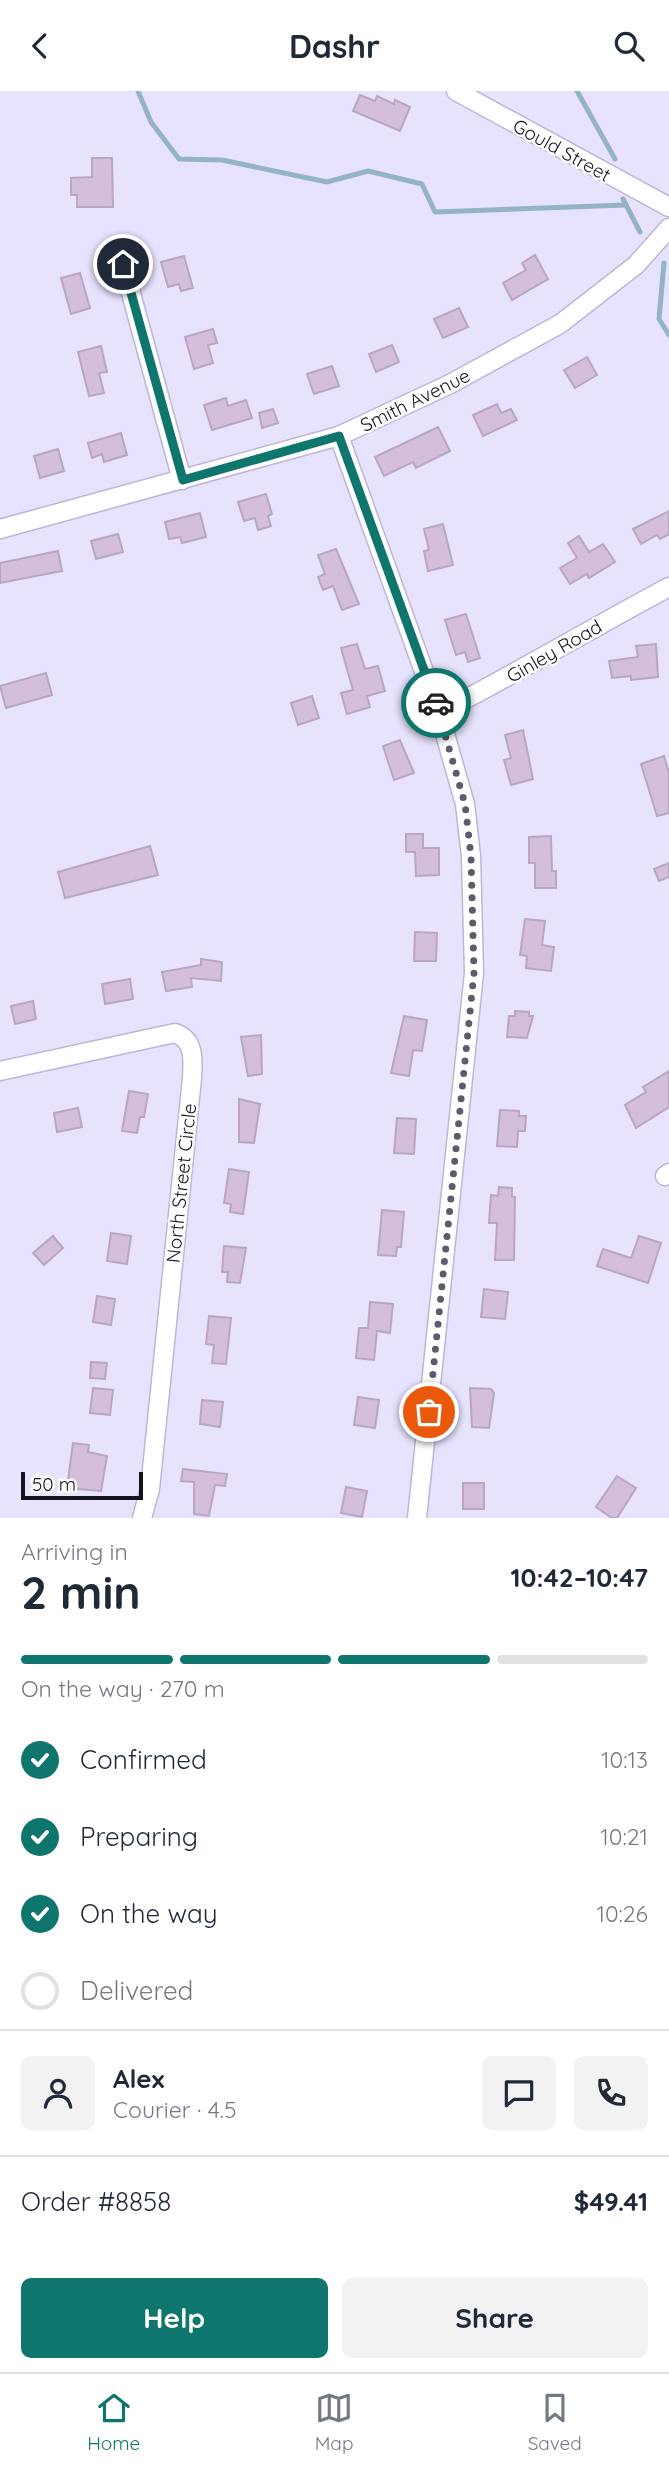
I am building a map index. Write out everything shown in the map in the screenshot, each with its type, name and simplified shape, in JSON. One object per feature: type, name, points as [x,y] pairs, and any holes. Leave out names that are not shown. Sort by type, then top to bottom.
[{"type":"street","name":"Gould Street","points":[[456,91],[669,207]]},
{"type":"street","name":"Smith Avenue","points":[[0,529],[339,436],[450,384],[560,324],[636,265],[669,228]]},
{"type":"street","points":[[123,264],[183,480]]},
{"type":"street","points":[[339,436],[439,713],[465,804],[471,856],[474,973],[417,1518]]},
{"type":"street","name":"Ginley Road","points":[[439,713],[518,673],[574,638],[669,587]]},
{"type":"street","name":"North Street Circle","points":[[0,1071],[175,1033],[183,1036],[192,1048],[192,1078],[150,1489],[142,1518]]},
{"type":"building","points":[[360,95],[375,101],[377,96],[394,104],[395,100],[410,107],[400,131],[353,111]]},
{"type":"building","points":[[92,158],[112,158],[113,207],[77,207],[77,195],[71,195],[71,178],[92,177]]},
{"type":"building","points":[[535,255],[548,279],[512,300],[503,283],[526,270],[522,263]]},
{"type":"building","points":[[184,256],[193,288],[181,291],[179,284],[168,287],[161,262]]},
{"type":"building","points":[[80,273],[90,308],[71,314],[61,278]]},
{"type":"building","points":[[459,308],[468,327],[443,338],[434,319]]},
{"type":"building","points":[[213,329],[217,343],[208,345],[213,363],[194,369],[185,337]]},
{"type":"building","points":[[392,345],[399,362],[376,372],[369,354]]},
{"type":"building","points":[[101,346],[107,372],[99,373],[104,393],[89,396],[78,352]]},
{"type":"building","points":[[587,357],[597,375],[575,388],[564,370]]},
{"type":"building","points":[[332,366],[339,386],[314,394],[307,374]]},
{"type":"building","points":[[226,398],[228,406],[246,400],[252,418],[212,430],[204,405]]},
{"type":"building","points":[[497,404],[501,413],[511,409],[517,420],[483,436],[473,415]]},
{"type":"building","points":[[273,409],[278,423],[262,428],[259,413]]},
{"type":"building","points":[[438,427],[450,451],[416,468],[413,462],[384,476],[375,457]]},
{"type":"building","points":[[121,433],[127,455],[104,462],[102,454],[92,458],[88,443]]},
{"type":"building","points":[[58,449],[64,471],[40,478],[34,456]]},
{"type":"building","points":[[266,494],[272,514],[268,516],[271,526],[258,530],[255,518],[244,521],[238,502]]},
{"type":"building","points":[[669,511],[669,534],[660,539],[657,535],[641,544],[633,529]]},
{"type":"building","points":[[200,513],[206,537],[182,543],[180,537],[169,539],[165,522]]},
{"type":"building","points":[[443,524],[453,565],[428,571],[424,551],[429,550],[424,529]]},
{"type":"building","points":[[118,534],[123,552],[96,559],[91,541]]},
{"type":"building","points":[[579,536],[589,552],[603,544],[615,562],[589,578],[587,574],[570,584],[560,568],[577,558],[568,543]]},
{"type":"building","points":[[336,549],[359,604],[342,610],[333,586],[323,590],[318,577],[325,574],[318,555]]},
{"type":"building","points":[[58,551],[62,571],[0,583],[0,563]]},
{"type":"building","points":[[466,614],[480,658],[468,662],[465,652],[456,655],[445,620]]},
{"type":"building","points":[[357,644],[365,669],[378,666],[385,691],[367,696],[370,707],[347,714],[341,693],[353,690],[341,648]]},
{"type":"building","points":[[656,644],[658,677],[631,680],[631,676],[612,678],[609,661],[638,657],[636,646]]},
{"type":"building","points":[[46,673],[52,695],[6,708],[0,686]]},
{"type":"building","points":[[312,696],[319,718],[298,725],[291,703]]},
{"type":"building","points":[[523,730],[533,779],[511,785],[504,760],[511,758],[505,735]]},
{"type":"building","points":[[400,740],[414,773],[394,780],[383,746]]},
{"type":"building","points":[[664,756],[669,773],[669,813],[657,816],[641,764]]},
{"type":"building","points":[[406,834],[423,834],[423,848],[439,848],[439,875],[416,876],[415,852],[406,852]]},
{"type":"building","points":[[551,836],[552,871],[556,871],[556,888],[535,888],[535,863],[529,863],[529,837]]},
{"type":"building","points":[[150,846],[158,875],[65,898],[58,872]]},
{"type":"building","points":[[669,863],[669,877],[659,881],[654,869]]},
{"type":"building","points":[[525,919],[545,921],[542,945],[554,947],[551,971],[526,968],[527,956],[520,955]]},
{"type":"building","points":[[415,932],[437,933],[436,961],[414,961]]},
{"type":"building","points":[[201,959],[222,962],[221,981],[191,978],[192,987],[166,991],[162,972],[201,965]]},
{"type":"building","points":[[130,979],[133,999],[105,1004],[102,984]]},
{"type":"building","points":[[33,1001],[36,1019],[15,1024],[11,1006]]},
{"type":"building","points":[[515,1011],[529,1012],[529,1016],[533,1016],[527,1038],[507,1037],[509,1016],[515,1016]]},
{"type":"building","points":[[404,1016],[427,1020],[422,1051],[413,1050],[409,1076],[391,1073]]},
{"type":"building","points":[[261,1035],[262,1074],[248,1076],[241,1037]]},
{"type":"building","points":[[669,1071],[669,1107],[636,1128],[625,1105],[646,1092],[643,1087]]},
{"type":"building","points":[[129,1091],[148,1094],[144,1117],[140,1117],[137,1133],[122,1131]]},
{"type":"building","points":[[239,1099],[260,1104],[254,1143],[239,1142]]},
{"type":"building","points":[[78,1108],[82,1127],[57,1132],[54,1113]]},
{"type":"building","points":[[500,1110],[519,1111],[519,1116],[526,1116],[525,1131],[518,1131],[517,1147],[497,1146]]},
{"type":"building","points":[[397,1118],[416,1119],[414,1154],[394,1153]]},
{"type":"building","points":[[229,1169],[249,1172],[243,1214],[230,1212],[231,1204],[224,1203]]},
{"type":"building","points":[[499,1187],[512,1188],[512,1197],[515,1197],[514,1260],[495,1260],[497,1223],[489,1223],[491,1195],[498,1196]]},
{"type":"building","points":[[382,1210],[404,1212],[401,1247],[397,1247],[396,1256],[378,1255]]},
{"type":"building","points":[[111,1233],[131,1236],[127,1264],[107,1261]]},
{"type":"building","points":[[53,1236],[63,1248],[44,1265],[33,1253]]},
{"type":"building","points":[[639,1236],[661,1243],[648,1283],[597,1266],[603,1249],[631,1258]]},
{"type":"building","points":[[224,1246],[246,1248],[240,1283],[227,1282],[228,1272],[222,1272]]},
{"type":"building","points":[[484,1289],[508,1292],[505,1319],[481,1317]]},
{"type":"building","points":[[97,1296],[115,1299],[111,1325],[93,1322]]},
{"type":"building","points":[[370,1302],[393,1304],[390,1333],[377,1331],[374,1360],[356,1358],[359,1328],[368,1328]]},
{"type":"building","points":[[209,1316],[231,1318],[226,1364],[212,1363],[214,1345],[206,1344]]},
{"type":"building","points":[[91,1362],[107,1363],[105,1379],[90,1378]]},
{"type":"building","points":[[93,1388],[113,1390],[110,1415],[90,1413]]},
{"type":"building","points":[[470,1388],[491,1389],[494,1393],[489,1428],[472,1427]]},
{"type":"building","points":[[358,1397],[379,1400],[375,1428],[354,1425]]},
{"type":"building","points":[[202,1400],[223,1402],[220,1427],[200,1424]]},
{"type":"building","points":[[73,1443],[89,1445],[88,1452],[107,1456],[101,1491],[67,1488]]},
{"type":"building","points":[[183,1469],[227,1474],[225,1486],[215,1485],[209,1516],[194,1514],[194,1482],[181,1481]]},
{"type":"building","points":[[617,1476],[636,1488],[617,1518],[612,1518],[596,1507]]},
{"type":"building","points":[[463,1483],[484,1483],[484,1509],[463,1509]]},
{"type":"building","points":[[346,1487],[367,1491],[362,1517],[341,1513]]},
{"type":"waterway","points":[[138,91],[151,122],[179,159],[222,160],[327,182],[368,171],[422,184],[435,212],[626,205]]},
{"type":"waterway","points":[[577,91],[615,159]]},
{"type":"waterway","points":[[623,199],[640,232]]},
{"type":"waterway","points":[[664,263],[659,319],[669,335]]},
{"type":"way so far","points":[[429,1412],[474,973],[471,856],[465,804],[436,703]]},
{"type":"route","points":[[123,264],[183,480],[339,436],[436,703]]}]
